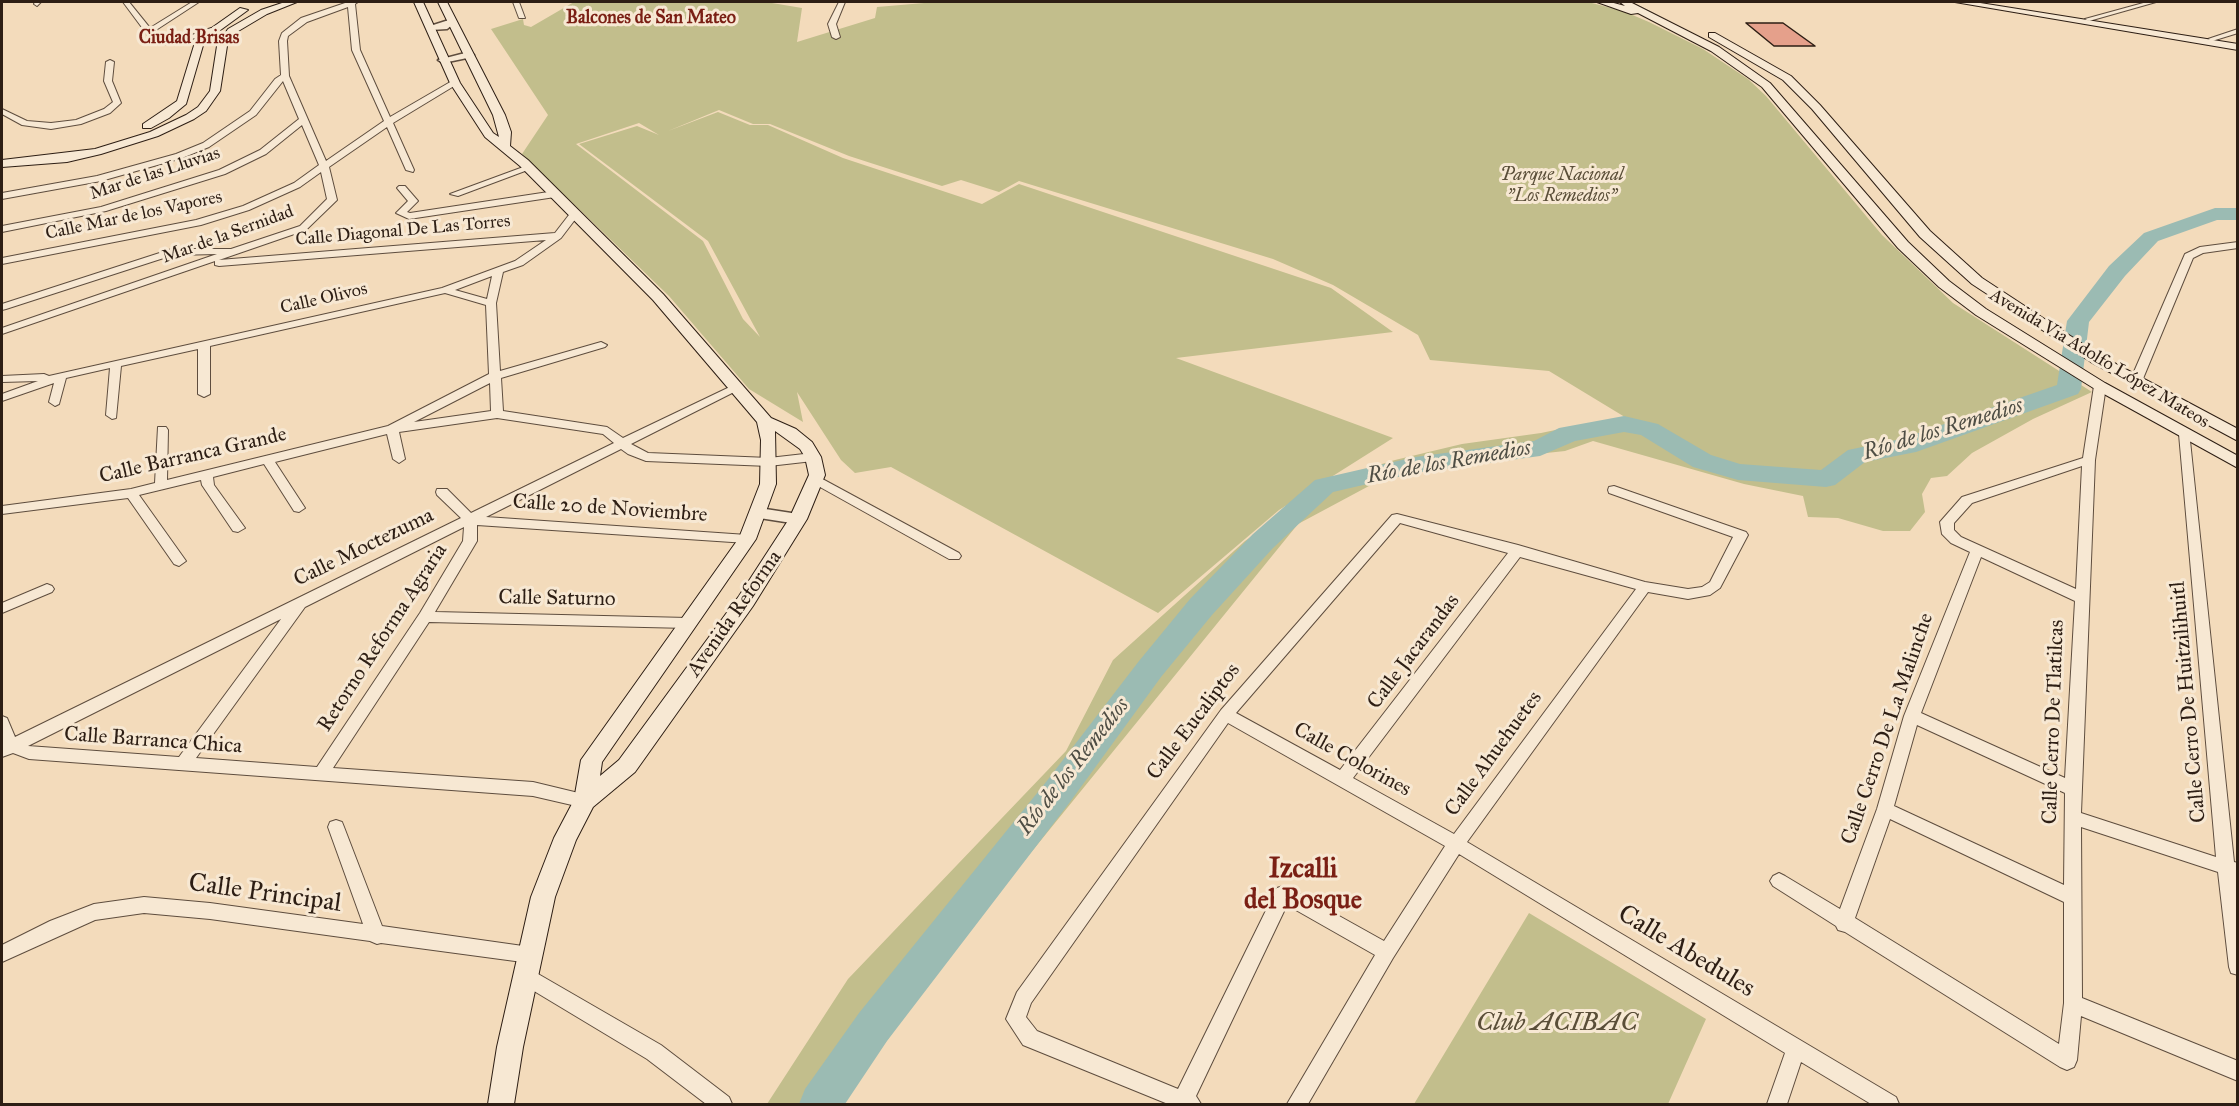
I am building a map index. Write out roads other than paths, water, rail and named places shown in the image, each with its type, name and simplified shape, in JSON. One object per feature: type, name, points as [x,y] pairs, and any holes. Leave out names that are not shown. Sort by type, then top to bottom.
[{"type":"main road","points":[[2,153],[64,149],[113,138],[165,116],[182,102],[195,47],[211,30],[264,2]]},
{"type":"main road","points":[[2,164],[67,158],[97,152],[154,134],[190,117],[202,109],[215,91],[222,46],[231,31],[264,12],[292,2]]},
{"type":"main road","points":[[418,2],[454,83],[489,135],[529,168],[658,297],[765,421],[790,432],[806,446],[813,457]]},
{"type":"main road","points":[[442,2],[499,115],[505,132],[504,147]]},
{"type":"main road","points":[[1602,2],[1682,30]]},
{"type":"main road","name":"Avenida Via Adolfo López Mateos","points":[[1624,2],[1716,49],[1766,85],[1903,245],[1944,284],[2017,337],[2238,463]]},
{"type":"main road","name":"Avenida Via Adolfo López Mateos","points":[[1642,2],[1736,47],[1787,78],[1816,107],[1925,234],[1977,281],[2042,326],[2096,359],[2238,436]]},
{"type":"main road","points":[[1960,2],[2238,44]]},
{"type":"main road","points":[[1985,2],[2238,44]]},
{"type":"main road","points":[[1839,173],[1866,176],[1898,203]]},
{"type":"main road","name":"Avenida Reforma","points":[[501,1104],[510,1047],[547,887],[565,838],[585,801],[592,760],[747,539],[759,513],[768,484],[769,440],[765,421]]},
{"type":"main road","name":"Avenida Reforma","points":[[585,801],[627,766],[746,601],[798,519],[815,479],[813,457]]},
{"type":"street","points":[[128,4],[138,2]]},
{"type":"street","points":[[151,30],[196,2]]},
{"type":"street","points":[[2,196],[98,179],[178,156],[206,145],[253,113],[285,76],[285,35],[304,20],[353,2],[356,50],[390,121],[410,170]]},
{"type":"street","points":[[836,37],[832,24],[842,2]]},
{"type":"street","points":[[2090,19],[2153,2]]},
{"type":"street","points":[[519,3],[522,16]]},
{"type":"street","points":[[128,4],[151,30],[154,41],[165,43],[190,39],[211,30]]},
{"type":"street","points":[[431,27],[444,27],[452,22]]},
{"type":"street","points":[[2212,39],[2238,31]]},
{"type":"street","points":[[2227,34],[2238,44]]},
{"type":"street","points":[[443,60],[469,55]]},
{"type":"street","points":[[2,111],[25,123],[51,126],[78,122],[107,111],[117,104],[108,81],[110,62]]},
{"type":"street","name":"Mar de la Sernidad","points":[[2,331],[303,228],[332,200],[325,168],[285,76]]},
{"type":"street","name":"Calle Mar de los Vapores","points":[[2,261],[168,229],[222,216],[271,198],[325,168],[390,121],[454,83]]},
{"type":"street","name":"Mar de las Lluvias","points":[[2,229],[104,209],[222,172],[263,152],[304,119]]},
{"type":"street","points":[[455,194],[529,168]]},
{"type":"street","points":[[402,188],[413,201],[401,213],[409,216],[555,194]]},
{"type":"street","name":"Calle Olivos","points":[[2,398],[61,376],[445,290],[498,272],[535,253],[558,236],[575,213]]},
{"type":"street","name":"Calle Diagonal De Las Torres","points":[[200,264],[558,236]]},
{"type":"street","points":[[2136,381],[2189,256],[2200,250],[2235,247]]},
{"type":"street","points":[[2,307],[172,252],[235,252],[251,260]]},
{"type":"street","points":[[497,414],[491,303],[498,272]]},
{"type":"street","points":[[445,290],[491,303]]},
{"type":"street","points":[[204,345],[204,394]]},
{"type":"street","name":"Calle Barranca Grande","points":[[392,429],[494,376],[601,345]]},
{"type":"street","points":[[112,415],[116,364]]},
{"type":"street","points":[[56,402],[61,376]]},
{"type":"street","name":"Calle Olivos","points":[[2,379],[61,376]]},
{"type":"street","name":"Calle Cerro De Tlatilcas","points":[[1844,924],[2067,1060],[2073,1004],[2073,789],[2082,598],[2089,460],[2100,386]]},
{"type":"street","name":"Calle Moctezuma","points":[[6,748],[471,520],[622,441],[736,387]]},
{"type":"street","name":"Calle Barranca Grande","points":[[2,510],[130,494],[392,429],[497,414],[607,431],[632,451],[645,457],[769,462],[813,457]]},
{"type":"street","points":[[392,429],[399,459]]},
{"type":"street","points":[[161,487],[162,430]]},
{"type":"street","name":"Calle Cerro De Huitzilihuitl","points":[[2185,434],[2232,870],[2238,967]]},
{"type":"street","points":[[268,460],[299,508]]},
{"type":"street","points":[[2082,598],[1956,540],[1947,531],[1947,522],[1966,500],[2089,460]]},
{"type":"street","points":[[206,476],[208,485],[238,528]]},
{"type":"street","points":[[815,479],[954,556]]},
{"type":"street","name":"Calle Eucaliptos","points":[[1187,1103],[1030,1038],[1016,1019],[1024,998],[1226,714],[1397,518],[1645,587],[1688,594],[1705,592],[1715,585],[1741,535],[1614,490]]},
{"type":"street","points":[[442,492],[471,520]]},
{"type":"street","points":[[130,494],[179,561]]},
{"type":"street","points":[[759,513],[798,519]]},
{"type":"street","name":"Calle 20 de Noviembre","points":[[471,520],[747,539]]},
{"type":"street","name":"Retorno Reforma Agraria","points":[[320,775],[425,617],[470,541],[471,520]]},
{"type":"street","name":"Calle Jacarandas","points":[[1343,778],[1518,550]]},
{"type":"street","name":"Calle Cerro De La Malinche","points":[[1844,924],[1885,809],[1912,716],[1977,550]]},
{"type":"street","name":"Calle Ahuehuetes","points":[[1297,1104],[1387,952],[1456,844],[1645,587]]},
{"type":"street","points":[[2,608],[47,589]]},
{"type":"street","points":[[184,763],[301,602]]},
{"type":"street","name":"Calle Saturno","points":[[425,617],[688,622]]},
{"type":"street","name":"Calle Colorines","points":[[1226,714],[1343,778],[1456,844]]},
{"type":"street","points":[[1912,716],[2073,789]]},
{"type":"street","points":[[2,722],[6,748]]},
{"type":"street","name":"Calle Barranca Chica","points":[[6,748],[29,753],[533,789],[585,801]]},
{"type":"street","points":[[1885,809],[2074,898]]},
{"type":"street","points":[[2074,818],[2232,870]]},
{"type":"street","points":[[336,827],[377,936]]},
{"type":"street","name":"Calle Abedules","points":[[1456,844],[1889,1104]]},
{"type":"street","points":[[1779,881],[1844,924]]},
{"type":"street","points":[[1187,1103],[1283,894],[1387,952]]},
{"type":"street","name":"Calle Principal","points":[[2,954],[56,927],[94,912],[144,905],[210,911],[377,936],[528,965]]},
{"type":"street","points":[[528,965],[654,1052],[722,1104]]},
{"type":"street","points":[[2073,1004],[2238,1071]]},
{"type":"street","points":[[1777,1104],[1796,1050]]},
{"type":"waterway","name":"Río de los Remedios","points":[[820,1104],[873,1027],[1058,792],[1150,669],[1201,607],[1263,541],[1324,486],[1415,465],[1540,448],[1568,434],[1624,424],[1649,429],[1702,461],[1738,472],[1826,479],[1857,456],[1907,446],[2069,389],[2078,321],[2117,271],[2151,237],[2215,214],[2238,214]]},
{"type":"district","name":"Balcones de San Mateo","points":[[651,19]]},
{"type":"district","name":"Ciudad Brisas","points":[[189,39]]},
{"type":"district","name":"Izcalli del Bosque","points":[[1303,886]]},
{"type":"park label","name":"Parque Nacional \"Los Remedios\"","points":[[1562,186]]},
{"type":"park label","name":"Club ACIBAC","points":[[1557,1024]]}]
